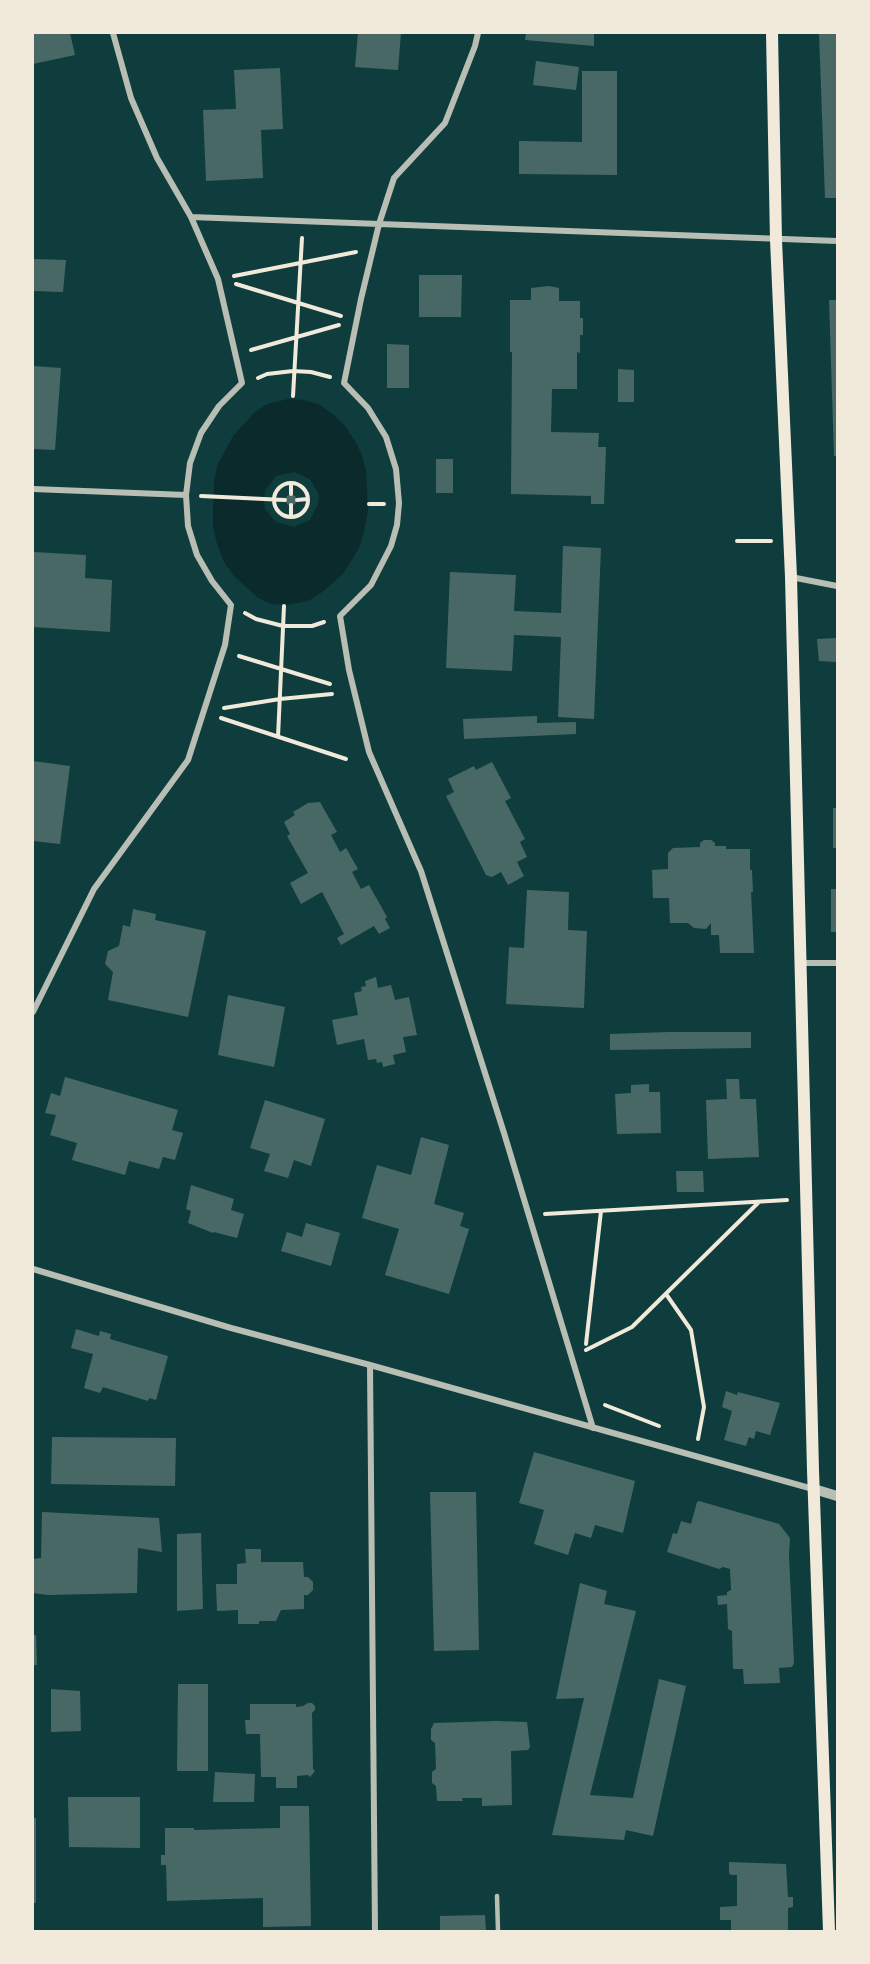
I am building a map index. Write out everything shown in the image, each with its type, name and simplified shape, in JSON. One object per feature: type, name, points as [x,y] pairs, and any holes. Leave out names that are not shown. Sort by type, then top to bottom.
[{"type":"main road","points":[[772,33],[776,240],[791,577],[814,1489],[829,1931]]},
{"type":"street","points":[[33,1012],[94,890],[188,760],[223,651],[231,604],[212,582],[197,555],[188,526],[186,495],[190,463],[201,433],[219,406],[242,383],[218,279],[191,217],[158,158],[131,98],[112,33]]},
{"type":"street","points":[[478,33],[445,123],[394,178],[379,224],[344,383],[368,408],[386,437],[396,469],[399,503],[397,525],[391,546],[371,585],[340,616],[349,670],[369,752],[421,871],[592,1428]]},
{"type":"street","points":[[191,217],[837,241]]},
{"type":"street","points":[[33,489],[186,495]]},
{"type":"street","points":[[791,577],[837,585]]},
{"type":"street","points":[[801,963],[837,963]]},
{"type":"street","points":[[33,1269],[231,1328],[837,1496]]},
{"type":"street","points":[[370,1365],[375,1931]]},
{"type":"lane","points":[[497,1896],[498,1931]]},
{"type":"path","points":[[293,396],[303,221]]},
{"type":"path","points":[[218,279],[374,249]]},
{"type":"path","points":[[218,279],[357,320]]},
{"type":"path","points":[[236,355],[357,320]]},
{"type":"path","points":[[242,383],[267,374],[293,371],[310,372],[344,383]]},
{"type":"path","points":[[291,483],[291,494]]},
{"type":"path","points":[[291,483],[303,488],[308,500],[303,511],[291,516],[279,512],[272,500],[279,488],[291,483]]},
{"type":"path","points":[[212,497],[285,500]]},
{"type":"path","points":[[297,500],[308,500]]},
{"type":"path","points":[[369,504],[377,504]]},
{"type":"path","points":[[291,506],[291,516]]},
{"type":"path","points":[[737,541],[775,541]]},
{"type":"path","points":[[231,604],[256,619],[283,626],[312,626],[340,616]]},
{"type":"path","points":[[278,737],[284,606]]},
{"type":"path","points":[[223,651],[330,684]]},
{"type":"path","points":[[224,708],[332,694]]},
{"type":"path","points":[[221,718],[346,759]]},
{"type":"path","points":[[528,1215],[787,1200]]},
{"type":"path","points":[[585,1350],[632,1327],[759,1201]]},
{"type":"path","points":[[585,1350],[600,1211]]},
{"type":"path","points":[[546,1214],[549,1225]]},
{"type":"path","points":[[666,1294],[691,1330],[704,1407],[698,1440]]},
{"type":"path","points":[[582,1339],[585,1350]]},
{"type":"path","points":[[601,1395],[605,1407],[667,1429]]},
{"type":"path","points":[[688,1436],[708,1443]]},
{"type":"water","points":[[288,399],[304,400],[318,404],[333,414],[355,441],[366,471],[368,510],[359,548],[343,574],[321,593],[308,601],[286,605],[272,604],[258,598],[234,576],[224,562],[213,527],[214,480],[218,464],[233,436],[254,413],[267,404]],"holes":[[[294,472],[310,479],[319,495],[318,504],[310,520],[294,527],[276,522],[265,509],[264,500],[265,491],[276,476]]]},
{"type":"building","points":[[33,33],[70,33],[75,55],[33,64]]},
{"type":"building","points":[[358,33],[401,33],[398,70],[355,67]]},
{"type":"building","points":[[526,33],[594,33],[594,46],[525,40]]},
{"type":"building","points":[[819,33],[837,33],[837,198],[825,198]]},
{"type":"building","points":[[536,61],[579,67],[576,90],[533,85]]},
{"type":"building","points":[[280,68],[283,129],[261,130],[263,178],[206,181],[203,110],[236,109],[234,70]]},
{"type":"building","points":[[582,71],[617,71],[617,175],[519,174],[519,141],[582,142]]},
{"type":"building","points":[[33,259],[66,260],[63,292],[33,291]]},
{"type":"building","points":[[419,275],[462,275],[461,317],[419,317]]},
{"type":"building","points":[[549,286],[559,288],[559,301],[580,301],[580,318],[583,318],[580,353],[577,352],[577,389],[552,389],[551,432],[599,433],[598,447],[606,447],[604,504],[591,504],[591,496],[511,494],[510,300],[531,300],[531,288]]},
{"type":"building","points":[[829,300],[837,300],[837,456],[834,456]]},
{"type":"building","points":[[387,344],[409,345],[409,388],[387,388]]},
{"type":"building","points":[[33,366],[61,368],[55,450],[33,449]]},
{"type":"building","points":[[618,369],[634,370],[634,402],[618,402]]},
{"type":"building","points":[[436,459],[453,459],[453,493],[436,493]]},
{"type":"building","points":[[291,494],[297,500],[291,506],[285,500]]},
{"type":"building","points":[[563,546],[601,548],[594,719],[558,717],[561,637],[514,635],[512,671],[446,668],[450,572],[516,575],[514,611],[561,613]]},
{"type":"building","points":[[33,552],[86,555],[85,578],[112,580],[110,632],[33,627]]},
{"type":"building","points":[[837,638],[837,662],[819,661],[817,639]]},
{"type":"building","points":[[537,716],[537,723],[576,722],[576,734],[464,739],[463,719]]},
{"type":"building","points":[[33,761],[70,766],[60,844],[33,841]]},
{"type":"building","points":[[492,762],[511,798],[505,801],[525,839],[520,842],[527,857],[517,862],[524,876],[508,885],[501,872],[492,877],[486,875],[446,796],[454,792],[448,779],[474,766],[476,770]]},
{"type":"building","points":[[320,802],[337,832],[331,835],[340,852],[346,848],[358,869],[352,872],[361,889],[369,885],[387,917],[385,919],[390,928],[379,934],[374,926],[341,945],[337,938],[344,934],[322,892],[301,904],[290,883],[308,873],[287,836],[290,834],[284,822],[295,815],[293,812],[308,803]]},
{"type":"building","points":[[833,808],[837,808],[837,848],[833,848]]},
{"type":"building","points":[[704,840],[711,840],[715,846],[726,846],[726,849],[750,849],[754,953],[720,953],[719,935],[711,935],[711,923],[706,929],[694,928],[688,923],[670,923],[669,898],[653,898],[652,870],[668,869],[668,853],[673,848],[700,847],[700,843]]},
{"type":"building","points":[[831,889],[837,889],[837,932],[831,932]]},
{"type":"building","points":[[527,890],[569,892],[568,930],[587,931],[584,1008],[506,1004],[509,947],[524,948]]},
{"type":"building","points":[[133,909],[156,914],[155,920],[206,931],[188,1017],[108,1000],[113,972],[105,964],[108,951],[119,946],[123,925],[130,927]]},
{"type":"building","points":[[376,977],[378,988],[391,985],[395,1000],[409,997],[417,1035],[403,1037],[406,1052],[393,1055],[395,1064],[383,1067],[382,1062],[377,1063],[376,1059],[368,1060],[364,1039],[337,1045],[332,1020],[358,1015],[354,993],[362,991],[361,987],[366,986],[365,981]]},
{"type":"building","points":[[228,995],[285,1007],[274,1067],[218,1055]]},
{"type":"building","points":[[751,1032],[751,1048],[610,1050],[610,1034]]},
{"type":"building","points":[[65,1077],[178,1110],[172,1130],[183,1133],[175,1160],[163,1157],[159,1169],[129,1161],[125,1175],[72,1160],[77,1143],[50,1135],[56,1115],[45,1113],[51,1093],[60,1096]]},
{"type":"building","points":[[726,1079],[739,1079],[740,1099],[756,1099],[759,1157],[708,1159],[706,1100],[727,1099]]},
{"type":"building","points":[[649,1084],[649,1092],[660,1092],[661,1133],[617,1134],[615,1094],[631,1093],[631,1085]]},
{"type":"building","points":[[265,1100],[325,1119],[311,1166],[294,1160],[288,1178],[264,1171],[270,1154],[250,1148]]},
{"type":"building","points":[[421,1137],[449,1145],[434,1204],[464,1213],[460,1226],[469,1229],[449,1294],[385,1275],[399,1229],[362,1218],[377,1165],[411,1175]]},
{"type":"building","points":[[676,1171],[703,1171],[704,1192],[677,1192]]},
{"type":"building","points":[[191,1185],[234,1199],[231,1210],[244,1214],[237,1238],[213,1233],[188,1223],[191,1211],[186,1209]]},
{"type":"building","points":[[306,1223],[340,1233],[331,1266],[281,1251],[287,1232],[302,1237]]},
{"type":"building","points":[[76,1329],[99,1336],[100,1331],[111,1334],[110,1339],[168,1356],[156,1400],[149,1398],[148,1401],[103,1387],[100,1393],[84,1388],[93,1354],[71,1348]]},
{"type":"building","points":[[726,1391],[780,1403],[770,1435],[756,1431],[754,1439],[749,1437],[746,1446],[724,1440],[732,1411],[722,1407]]},
{"type":"building","points":[[52,1437],[176,1438],[175,1486],[51,1484]]},
{"type":"building","points":[[534,1452],[635,1481],[623,1533],[595,1525],[591,1538],[575,1533],[568,1555],[534,1544],[544,1510],[519,1503]]},
{"type":"building","points":[[430,1492],[476,1492],[479,1650],[434,1651]]},
{"type":"building","points":[[699,1501],[779,1524],[790,1538],[794,1663],[792,1667],[779,1668],[780,1683],[744,1684],[743,1669],[733,1669],[732,1631],[728,1629],[727,1604],[718,1605],[717,1596],[727,1595],[727,1592],[731,1590],[730,1569],[723,1567],[719,1569],[667,1552],[673,1533],[677,1534],[681,1521],[691,1524]]},
{"type":"building","points":[[42,1512],[159,1518],[162,1552],[138,1548],[137,1593],[48,1595],[33,1593],[33,1559],[41,1558]]},
{"type":"building","points":[[201,1533],[203,1609],[177,1611],[177,1534]]},
{"type":"building","points":[[245,1549],[261,1549],[261,1562],[303,1562],[304,1577],[308,1577],[313,1582],[313,1590],[308,1595],[304,1595],[304,1609],[281,1610],[276,1621],[259,1621],[259,1624],[238,1624],[238,1610],[217,1611],[216,1584],[237,1584],[237,1564],[246,1563]]},
{"type":"building","points":[[580,1583],[607,1591],[604,1604],[636,1611],[590,1795],[633,1798],[659,1679],[686,1686],[653,1836],[626,1830],[624,1840],[552,1835],[584,1698],[556,1699]]},
{"type":"building","points":[[33,1635],[36,1635],[37,1665],[33,1665]]},
{"type":"building","points":[[178,1684],[208,1684],[208,1771],[177,1771]]},
{"type":"building","points":[[51,1689],[80,1691],[81,1731],[51,1732]]},
{"type":"building","points":[[308,1703],[315,1706],[312,1713],[313,1769],[315,1771],[310,1777],[308,1775],[297,1776],[297,1788],[276,1788],[276,1777],[261,1777],[260,1734],[246,1734],[245,1720],[250,1720],[250,1704],[296,1704],[296,1707]]},
{"type":"building","points":[[527,1722],[530,1747],[528,1750],[511,1751],[512,1805],[482,1806],[482,1798],[437,1801],[436,1786],[432,1783],[432,1772],[436,1769],[435,1743],[431,1740],[431,1729],[434,1723]]},
{"type":"building","points":[[215,1772],[255,1774],[254,1802],[213,1802]]},
{"type":"building","points":[[68,1797],[140,1797],[140,1848],[69,1847]]},
{"type":"building","points":[[280,1806],[309,1806],[311,1926],[263,1927],[263,1898],[167,1901],[166,1865],[161,1865],[161,1855],[165,1855],[165,1828],[194,1828],[194,1830],[280,1828]]},
{"type":"building","points":[[33,1818],[36,1818],[36,1903],[33,1903]]},
{"type":"building","points":[[729,1862],[786,1864],[788,1897],[793,1897],[793,1907],[788,1908],[788,1931],[731,1931],[731,1920],[720,1920],[720,1907],[737,1906],[737,1875],[729,1873]]},
{"type":"building","points":[[485,1915],[486,1931],[440,1931],[440,1916]]}]
